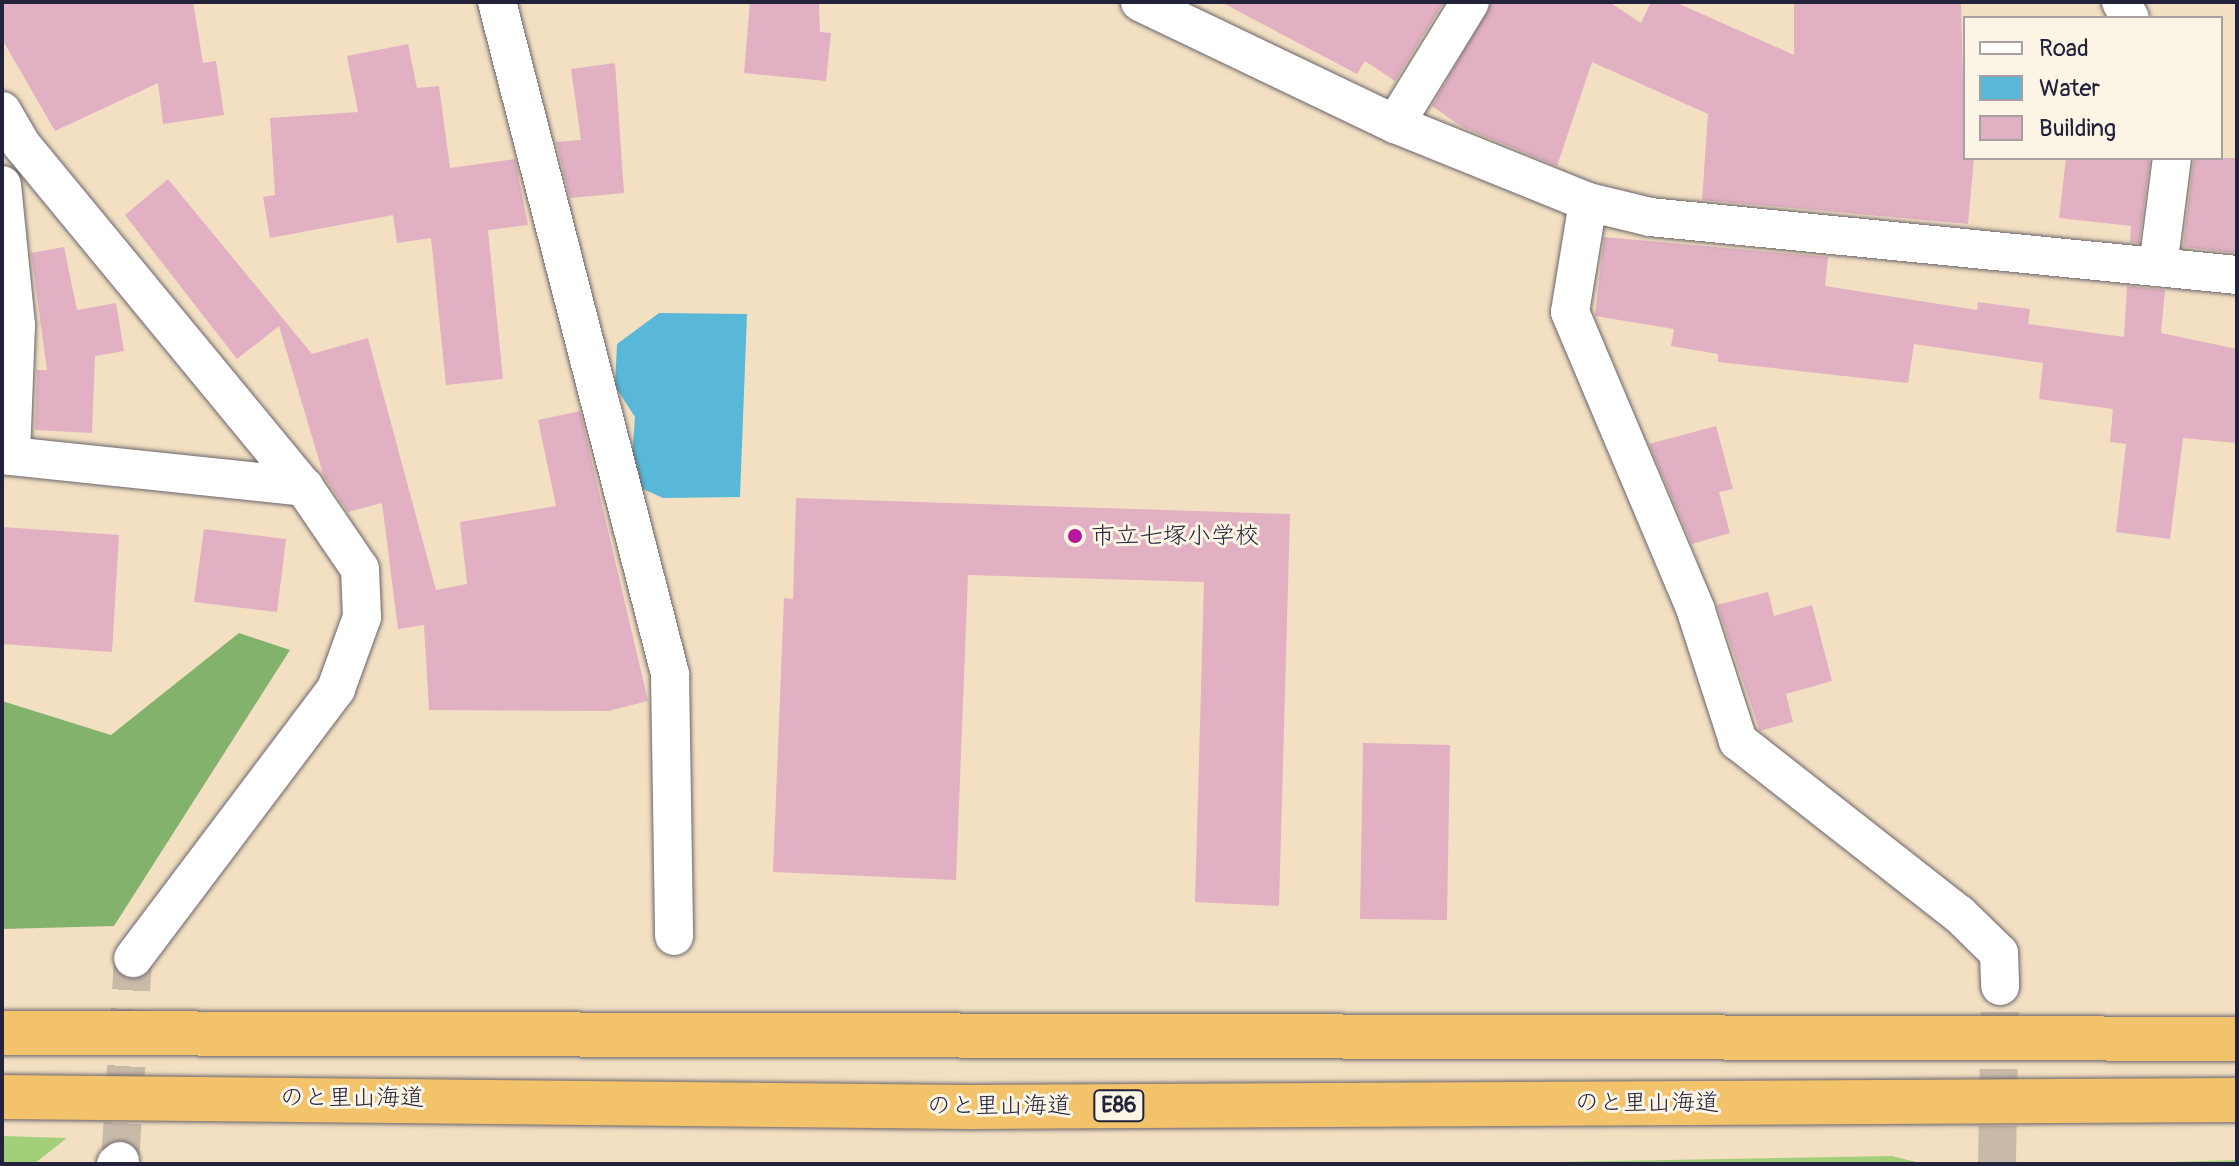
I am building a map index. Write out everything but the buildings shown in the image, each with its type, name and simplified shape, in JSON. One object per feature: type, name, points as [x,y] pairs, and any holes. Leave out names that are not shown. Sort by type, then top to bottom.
[{"type":"highway","points":[[2,1033],[2237,1039]]},
{"type":"highway","name":"のと里山海道","points":[[2,1097],[971,1107],[2237,1100]]},
{"type":"street","points":[[497,2],[670,674],[674,936]]},
{"type":"street","points":[[1140,2],[1395,124],[1588,202],[1650,217],[2237,275]]},
{"type":"street","points":[[1395,124],[1470,2]]},
{"type":"street","points":[[2,111],[11,159],[304,487],[360,569],[362,617],[336,689],[133,958]]},
{"type":"street","points":[[2158,267],[2172,160]]},
{"type":"street","points":[[2,185],[16,325],[6,455],[304,487]]},
{"type":"street","points":[[1588,202],[1570,312],[1696,611],[1738,741],[1959,914],[1999,953],[2000,986]]},
{"type":"green space","points":[[239,633],[290,650],[114,926],[2,929],[2,701],[111,735]]},
{"type":"green space","points":[[2,1136],[67,1138],[34,1164],[2,1164]]},
{"type":"green space","points":[[1892,1156],[1924,1164],[1437,1164]]},
{"type":"green space","points":[[2237,1160],[2237,1164],[2104,1164]]},
{"type":"water","points":[[659,313],[747,314],[740,497],[663,498],[630,483],[635,417],[615,386],[617,344]]},
{"type":"tunnel","points":[[120,1161],[133,958]]},
{"type":"tunnel","points":[[1997,1164],[2000,986]]},
{"type":"place","name":"市立七塚小学校","points":[[1075,536]]}]
